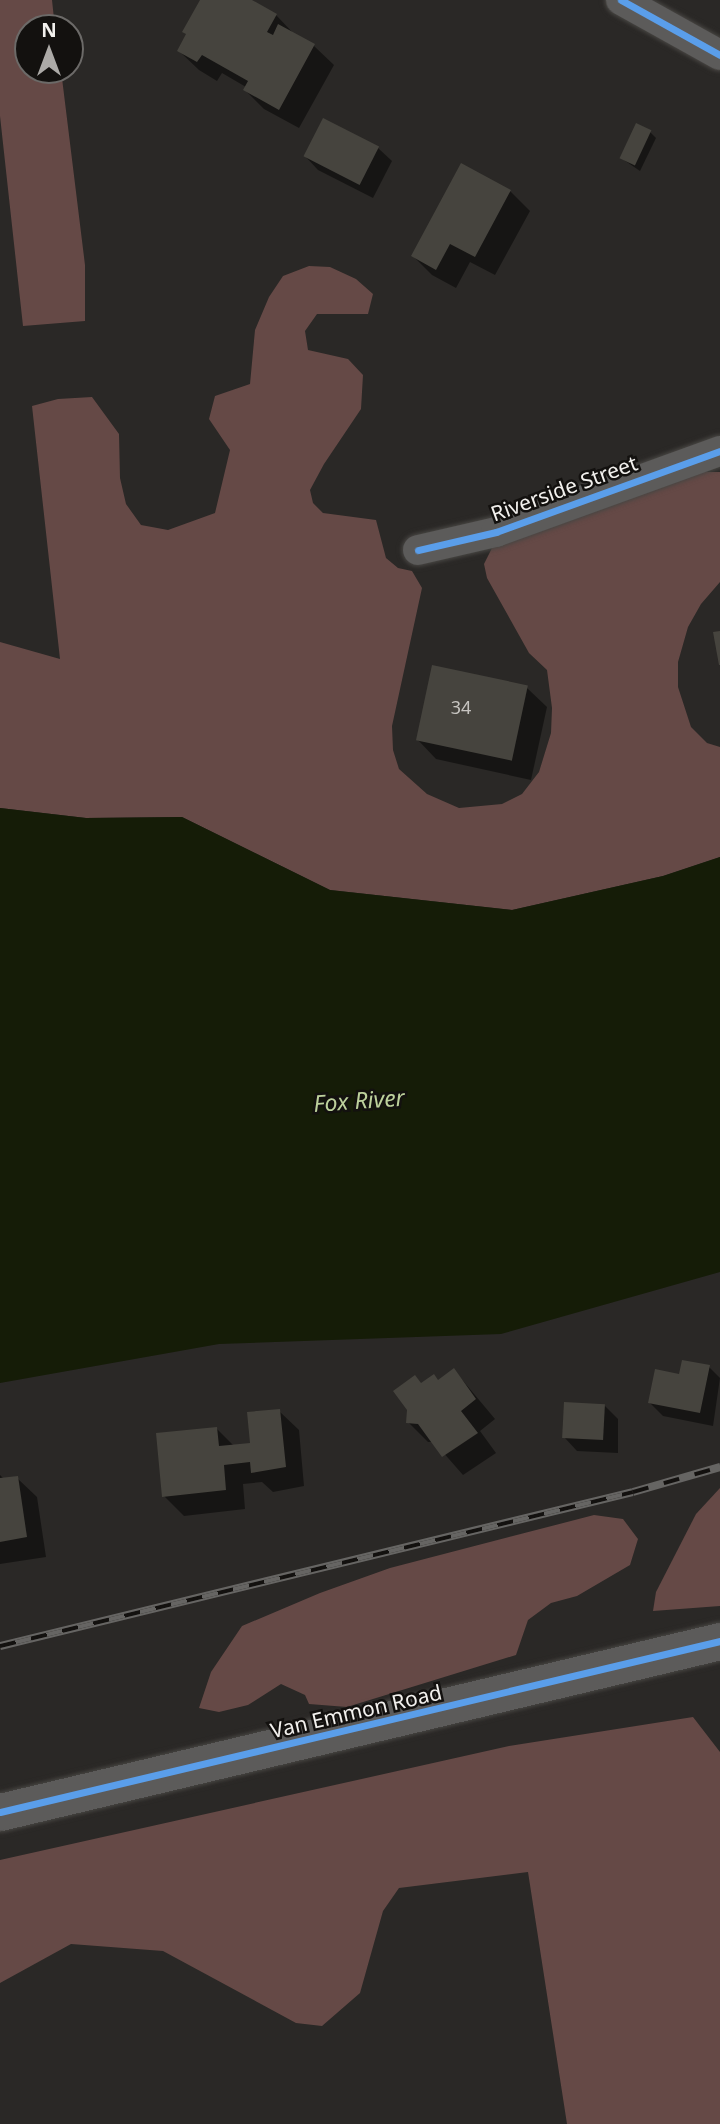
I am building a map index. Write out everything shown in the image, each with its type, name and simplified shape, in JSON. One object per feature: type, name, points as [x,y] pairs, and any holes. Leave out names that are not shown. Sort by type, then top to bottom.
[{"type":"street","points":[[621,0],[720,55]]},
{"type":"street","name":"Riverside Street","points":[[418,550],[496,532],[720,451]]},
{"type":"street","name":"Van Emmon Road","points":[[0,1812],[720,1642]]},
{"type":"shaded area","points":[[0,0],[52,0],[54,14],[14,14],[14,84],[63,84],[85,265],[85,321],[23,326],[0,116]]},
{"type":"shaded area","points":[[309,266],[330,267],[356,279],[373,294],[368,314],[317,314],[305,331],[308,350],[348,359],[363,375],[361,409],[310,490],[313,503],[323,513],[376,520],[386,558],[398,568],[412,571],[422,588],[392,726],[393,750],[399,769],[427,794],[459,808],[502,804],[522,794],[539,772],[551,733],[552,708],[547,670],[529,653],[487,578],[484,564],[494,544],[695,472],[720,472],[720,582],[701,604],[688,627],[678,662],[678,687],[691,727],[707,743],[720,747],[720,857],[663,876],[512,910],[330,890],[182,817],[86,818],[0,808],[0,642],[60,659],[32,406],[58,399],[92,397],[119,434],[120,478],[126,504],[141,525],[168,530],[215,513],[230,450],[209,419],[215,396],[250,384],[255,330],[269,297],[283,276]]},
{"type":"shaded area","points":[[720,1488],[720,1606],[653,1611],[656,1592],[696,1514]]},
{"type":"shaded area","points":[[594,1515],[623,1519],[638,1539],[630,1565],[577,1596],[551,1603],[528,1620],[516,1655],[347,1707],[309,1704],[305,1695],[281,1684],[248,1705],[219,1712],[199,1708],[211,1672],[242,1626],[320,1593],[390,1568]]},
{"type":"shaded area","points":[[693,1717],[720,1752],[720,2124],[567,2124],[528,1872],[399,1888],[383,1911],[360,1993],[322,2026],[296,2023],[163,1951],[71,1944],[0,1983],[0,1860],[509,1746]]},
{"type":"water","name":"Fox River","points":[[0,808],[86,818],[182,817],[330,890],[512,910],[663,876],[720,857],[720,1272],[501,1334],[219,1344],[0,1383]]},
{"type":"building","points":[[200,0],[252,0],[277,14],[267,32],[273,35],[278,24],[315,44],[279,110],[243,90],[248,81],[202,55],[197,62],[177,51],[186,34],[182,32]]},
{"type":"building","points":[[323,118],[379,147],[360,185],[303,156]]},
{"type":"building","points":[[636,123],[651,130],[635,166],[620,158]]},
{"type":"building","points":[[461,163],[511,190],[475,257],[450,244],[436,270],[411,256]]},
{"type":"building","points":[[720,631],[720,665],[719,665],[713,632]]},
{"type":"building","points":[[432,665],[528,685],[512,761],[416,740]]},
{"type":"building","points":[[682,1360],[710,1365],[700,1413],[648,1403],[655,1369],[679,1374]]},
{"type":"building","points":[[454,1368],[476,1399],[461,1411],[478,1433],[442,1457],[418,1424],[406,1423],[407,1410],[393,1391],[415,1375],[421,1383],[434,1374],[438,1380]]},
{"type":"building","points":[[564,1402],[605,1404],[603,1440],[562,1438]]},
{"type":"building","points":[[280,1409],[286,1467],[251,1473],[250,1462],[224,1465],[226,1490],[162,1497],[156,1433],[217,1427],[219,1446],[250,1443],[247,1412]]},
{"type":"building","points":[[18,1476],[27,1537],[0,1542],[0,1478]]},
{"type":"railway","points":[[0,1646],[633,1492],[720,1467]]},
{"type":"cycle path","points":[[621,0],[720,55]]},
{"type":"cycle path","points":[[418,550],[496,532],[720,451]]},
{"type":"cycle path","points":[[0,1812],[720,1641]]}]
